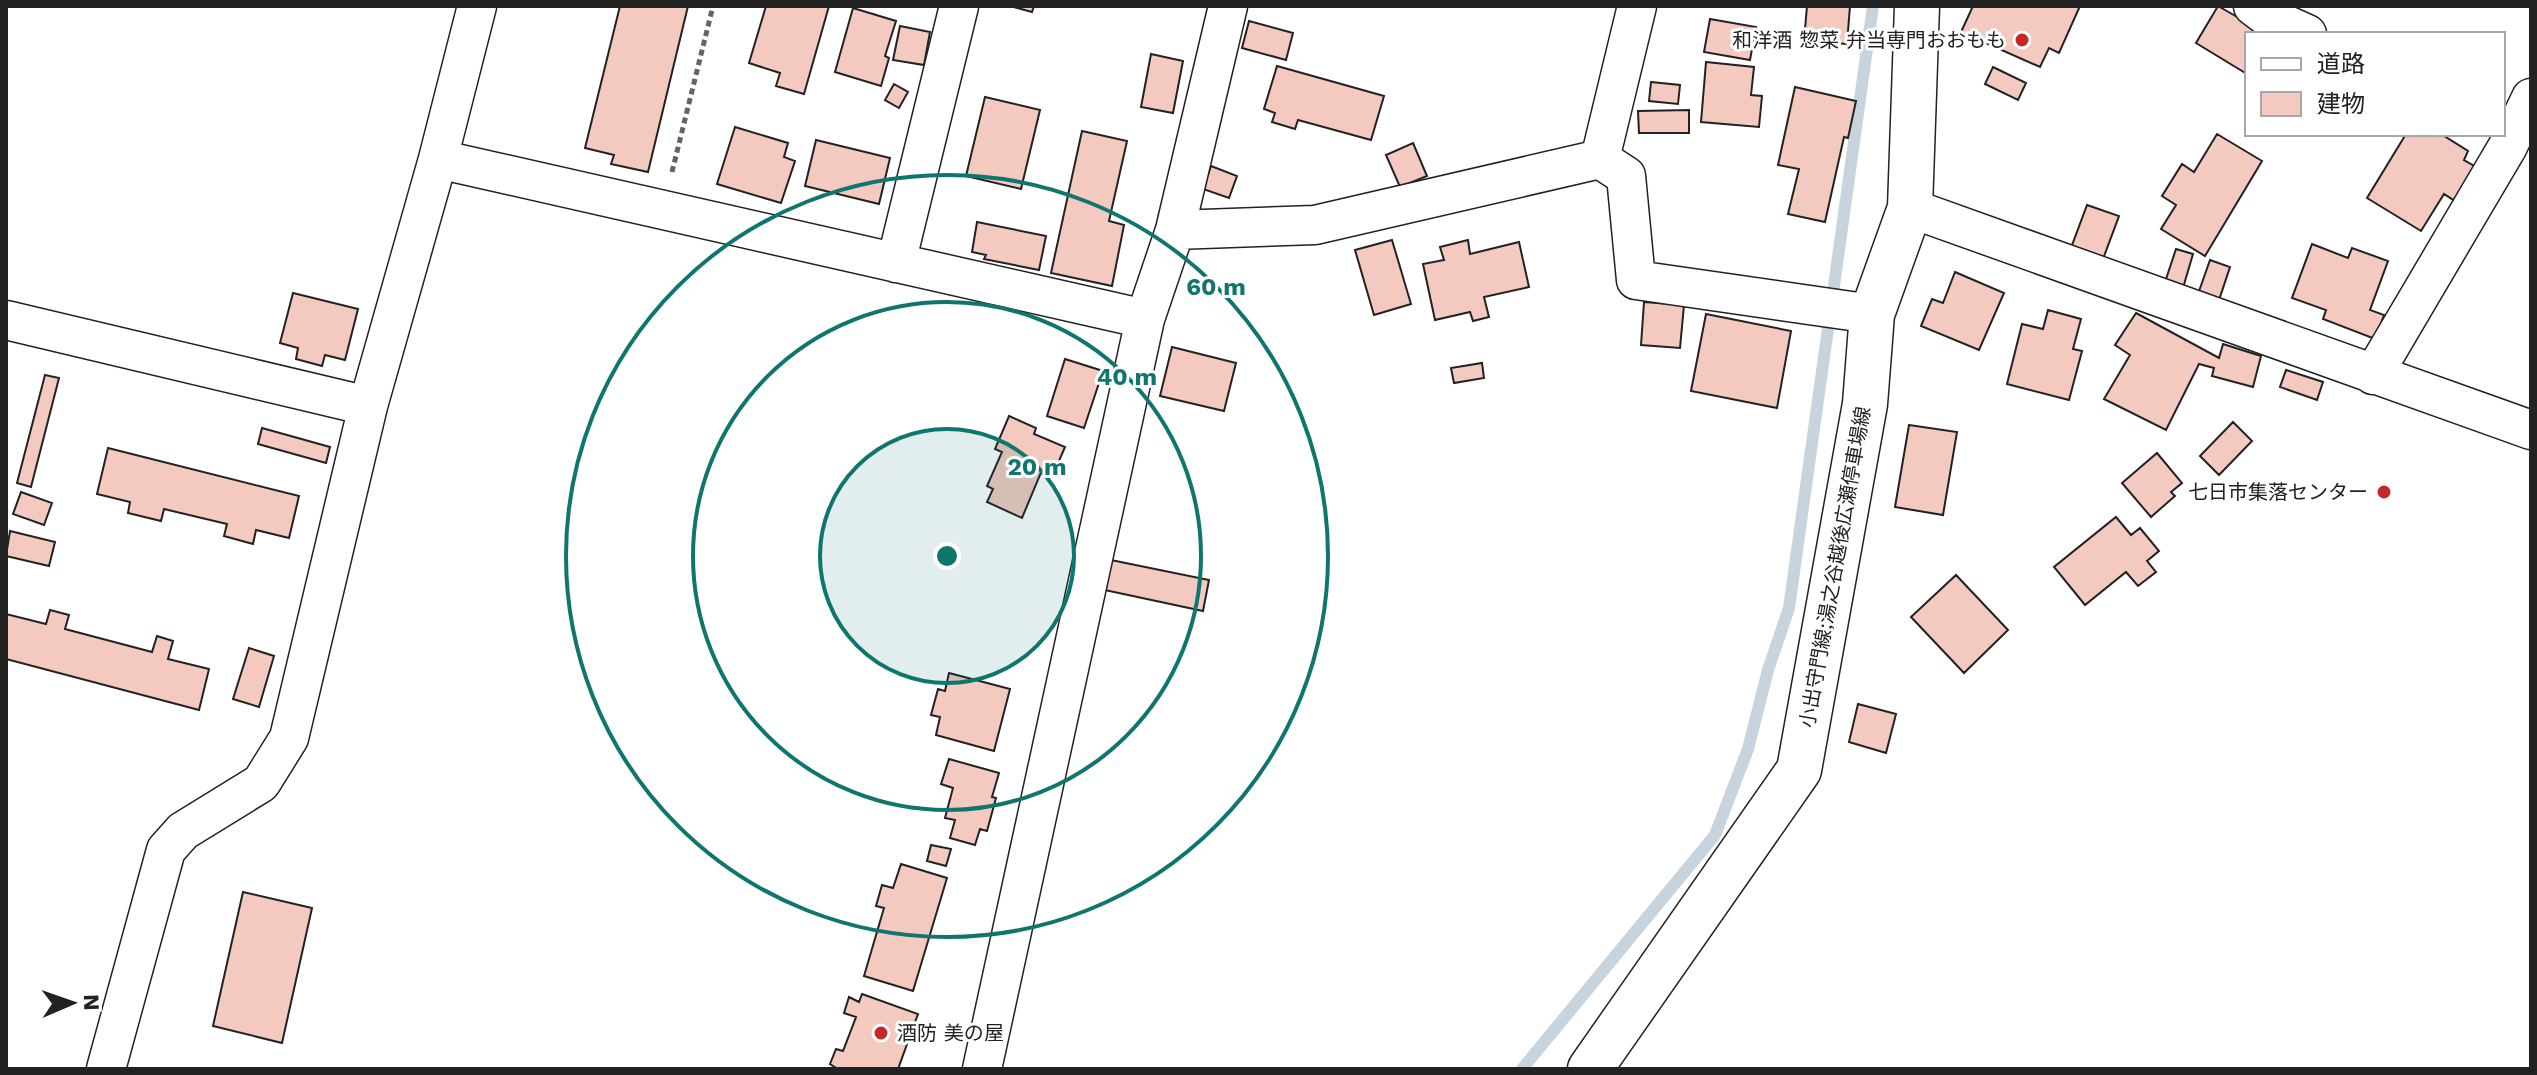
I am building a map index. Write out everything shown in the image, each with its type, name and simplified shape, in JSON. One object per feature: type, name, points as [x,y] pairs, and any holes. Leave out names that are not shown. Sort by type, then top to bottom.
[{"type":"main road","name":"小出守門線;湯之谷越後広瀬停車場線","points":[[1590,1069],[1799,770],[1865,404],[1872,314],[1910,208],[1917,6]]},
{"type":"street","points":[[106,1069],[166,850],[183,831],[261,783],[289,738],[368,406],[438,159],[477,6]]},
{"type":"street","points":[[896,263],[959,6]]},
{"type":"street","points":[[982,1069],[1145,319],[1175,230],[1228,6]]},
{"type":"street","points":[[1600,159],[1637,6]]},
{"type":"street","points":[[2253,6],[2303,32]]},
{"type":"street","points":[[2505,131],[2531,98]]},
{"type":"street","points":[[2373,375],[2498,140]]},
{"type":"street","points":[[438,159],[1145,319]]},
{"type":"street","points":[[1175,230],[1315,225],[1600,159],[1626,176],[1636,280],[1872,314]]},
{"type":"street","points":[[1910,208],[2531,430]]},
{"type":"street","points":[[6,320],[368,406]]},
{"type":"path","points":[[662,210],[713,6]]},
{"type":"building","points":[[620,6],[688,6],[648,172],[611,164],[614,155],[585,148]]},
{"type":"building","points":[[766,6],[829,6],[804,94],[776,86],[780,73],[749,63]]},
{"type":"building","points":[[1010,6],[1034,6],[1032,12]]},
{"type":"building","points":[[1807,6],[1850,6],[1847,44],[1804,41]]},
{"type":"building","name":"和洋酒 惣菜 弁当専門おおもも","points":[[1973,6],[2080,6],[2059,53],[2049,48],[2040,67],[1961,32]]},
{"type":"building","points":[[2218,6],[2264,32],[2245,32],[2245,73],[2196,43]]},
{"type":"building","points":[[853,8],[896,21],[885,56],[889,58],[881,86],[835,72]]},
{"type":"building","points":[[1710,19],[1756,27],[1750,60],[1704,52]]},
{"type":"building","points":[[1249,21],[1293,33],[1286,60],[1242,48]]},
{"type":"building","points":[[900,26],[930,32],[924,65],[893,60]]},
{"type":"building","points":[[1151,54],[1183,61],[1173,113],[1141,107]]},
{"type":"building","points":[[1706,62],[1754,67],[1751,95],[1762,96],[1759,127],[1701,122]]},
{"type":"building","points":[[1277,66],[1384,96],[1371,140],[1298,120],[1295,129],[1272,122],[1275,113],[1264,109]]},
{"type":"building","points":[[1993,67],[2026,83],[2018,100],[1985,84]]},
{"type":"building","points":[[1651,82],[1680,85],[1678,104],[1649,101]]},
{"type":"building","points":[[894,84],[908,92],[899,108],[885,100]]},
{"type":"building","points":[[1795,87],[1856,101],[1848,138],[1844,137],[1825,222],[1788,214],[1799,169],[1778,165]]},
{"type":"building","points":[[985,97],[1040,110],[1021,189],[966,176]]},
{"type":"building","points":[[1689,110],[1689,133],[1639,133],[1638,111]]},
{"type":"building","points":[[735,127],[788,143],[784,157],[795,161],[781,203],[717,184]]},
{"type":"building","points":[[1082,131],[1127,141],[1109,221],[1124,225],[1112,286],[1051,273]]},
{"type":"building","points":[[2217,134],[2262,161],[2205,256],[2161,229],[2176,205],[2162,196],[2182,164],[2194,172]]},
{"type":"building","points":[[2405,136],[2444,136],[2468,151],[2464,160],[2476,167],[2455,201],[2444,194],[2421,231],[2367,198]]},
{"type":"building","points":[[816,140],[890,158],[879,204],[805,186]]},
{"type":"building","points":[[1413,143],[1427,176],[1400,187],[1386,155]]},
{"type":"building","points":[[1211,166],[1237,176],[1229,198],[1203,189]]},
{"type":"building","points":[[2087,205],[2119,216],[2103,259],[2071,248]]},
{"type":"building","points":[[977,222],[1046,236],[1039,270],[984,259],[986,255],[972,252]]},
{"type":"building","points":[[1392,240],[1411,304],[1374,315],[1355,250]]},
{"type":"building","points":[[1468,240],[1470,254],[1519,242],[1529,287],[1484,297],[1489,317],[1473,321],[1470,312],[1435,320],[1423,264],[1444,260],[1440,247]]},
{"type":"building","points":[[2312,244],[2348,258],[2352,248],[2388,261],[2370,310],[2384,315],[2375,339],[2323,319],[2326,310],[2292,298]]},
{"type":"building","points":[[2176,249],[2193,254],[2183,288],[2165,282]]},
{"type":"building","points":[[2210,260],[2230,267],[2219,300],[2198,294]]},
{"type":"building","points":[[1955,272],[2004,293],[1979,350],[1921,326],[1932,299],[1943,303]]},
{"type":"building","points":[[293,293],[358,309],[345,360],[325,355],[322,366],[296,359],[298,348],[280,343]]},
{"type":"building","points":[[1644,302],[1684,305],[1680,348],[1641,345]]},
{"type":"building","points":[[2048,310],[2081,319],[2073,349],[2082,351],[2069,400],[2007,384],[2022,324],[2043,329]]},
{"type":"building","points":[[2136,313],[2219,358],[2223,344],[2261,356],[2253,387],[2212,376],[2214,368],[2199,364],[2166,430],[2104,399],[2130,355],[2115,345]]},
{"type":"building","points":[[1706,314],[1791,331],[1777,408],[1691,391]]},
{"type":"building","points":[[1172,347],[1236,363],[1224,411],[1160,396]]},
{"type":"building","points":[[1065,359],[1103,371],[1084,428],[1047,416]]},
{"type":"building","points":[[1482,363],[1484,378],[1454,383],[1451,368]]},
{"type":"building","points":[[2286,370],[2323,382],[2317,400],[2280,387]]},
{"type":"building","points":[[45,375],[59,378],[31,487],[17,483]]},
{"type":"building","points":[[1009,416],[1036,428],[1034,434],[1065,447],[1053,475],[1042,470],[1022,518],[987,502],[993,489],[987,486],[1002,452],[995,449]]},
{"type":"building","points":[[2233,422],[2252,441],[2219,475],[2200,456]]},
{"type":"building","points":[[1909,425],[1957,432],[1943,515],[1895,507]]},
{"type":"building","points":[[262,428],[330,447],[326,463],[258,444]]},
{"type":"building","points":[[108,448],[299,496],[289,538],[256,530],[253,544],[224,536],[227,524],[164,509],[161,521],[128,513],[130,502],[97,494]]},
{"type":"building","points":[[2157,453],[2182,483],[2171,492],[2175,496],[2151,517],[2122,483]]},
{"type":"building","points":[[21,492],[52,503],[44,525],[13,514]]},
{"type":"building","points":[[2116,517],[2131,535],[2140,528],[2159,551],[2147,561],[2156,572],[2138,586],[2126,572],[2085,605],[2054,567]]},
{"type":"building","points":[[10,531],[55,542],[49,566],[6,556]]},
{"type":"building","points":[[1106,559],[1209,580],[1203,611],[1100,589]]},
{"type":"building","points":[[1956,575],[2008,630],[1964,673],[1911,617]]},
{"type":"building","points":[[50,610],[69,615],[65,629],[152,652],[157,636],[173,641],[168,659],[209,669],[199,710],[6,659],[6,614],[46,624]]},
{"type":"building","points":[[249,648],[274,656],[259,707],[233,699]]},
{"type":"building","points":[[949,673],[1010,689],[994,751],[936,735],[940,717],[931,715],[938,689],[945,691]]},
{"type":"building","points":[[1858,704],[1896,714],[1886,753],[1849,742]]},
{"type":"building","points":[[949,759],[999,773],[987,831],[980,829],[975,845],[950,838],[955,820],[945,818],[953,788],[941,784]]},
{"type":"building","points":[[931,845],[951,849],[946,866],[927,861]]},
{"type":"building","points":[[901,864],[947,878],[913,991],[864,976],[884,908],[876,906],[882,885],[893,888]]},
{"type":"building","points":[[243,892],[312,908],[282,1043],[213,1026]]},
{"type":"building","name":"酒防 美の屋","points":[[862,994],[918,1014],[898,1069],[838,1069],[830,1064],[836,1049],[843,1051],[856,1017],[844,1013],[849,997],[859,1002]]},
{"type":"waterway","points":[[1522,1069],[1715,835],[1748,749],[1768,670],[1789,608],[1873,6]]},
{"type":"place","name":"和洋酒 惣菜 弁当専門おおもも","points":[[2022,40]]},
{"type":"place","name":"七日市集落センター","points":[[2384,492]]},
{"type":"place","name":"酒防 美の屋","points":[[881,1033]]}]
